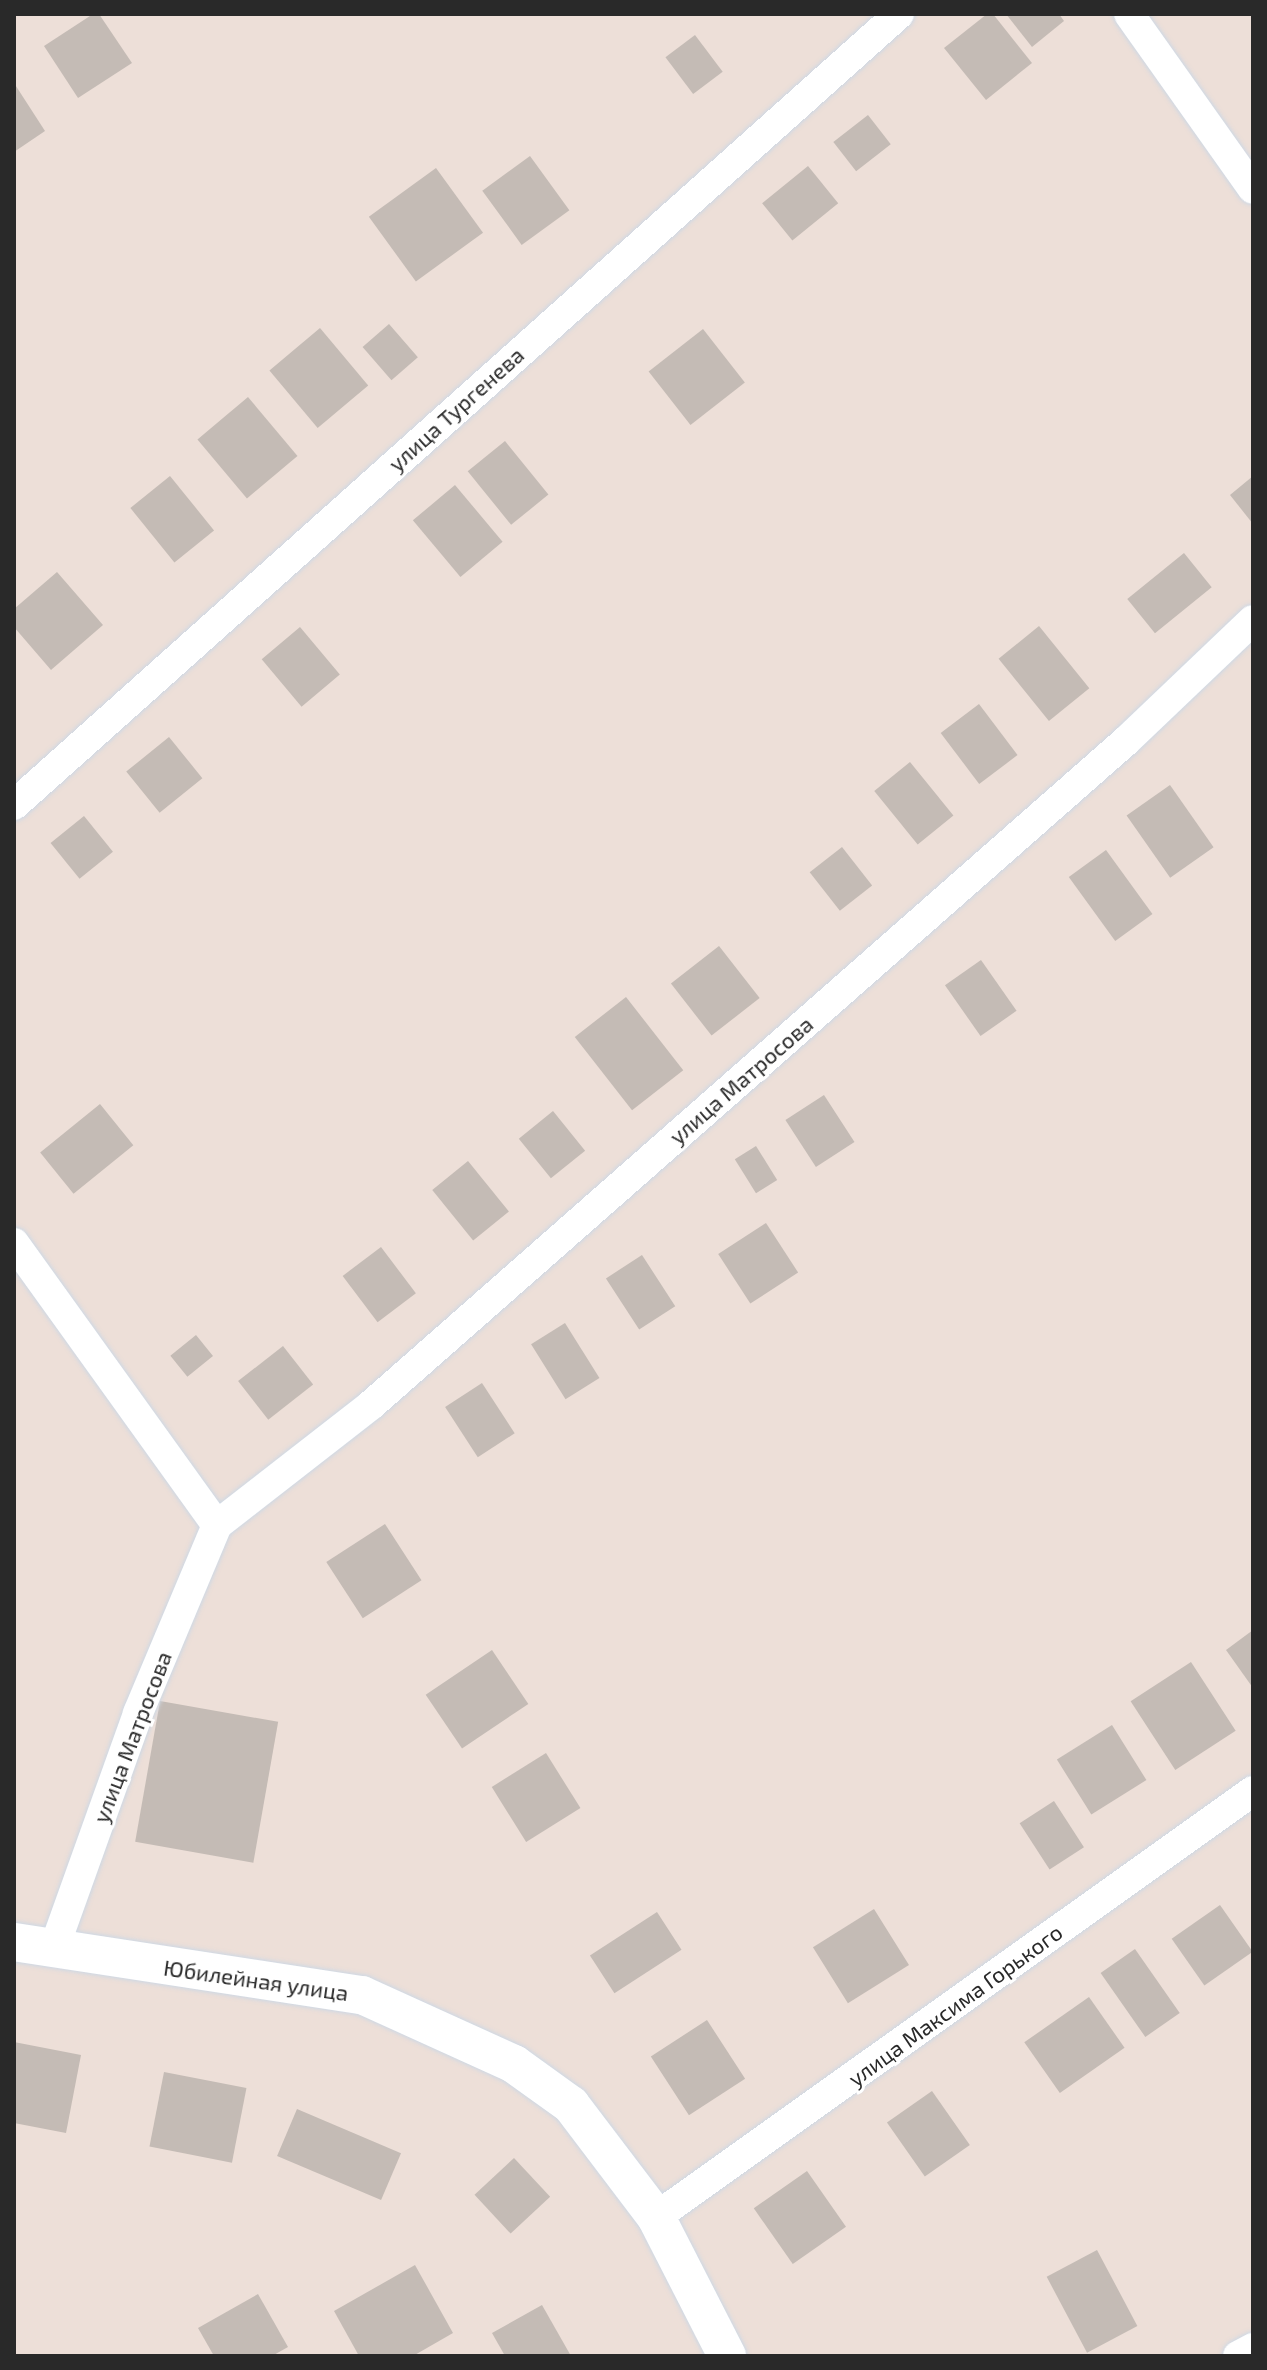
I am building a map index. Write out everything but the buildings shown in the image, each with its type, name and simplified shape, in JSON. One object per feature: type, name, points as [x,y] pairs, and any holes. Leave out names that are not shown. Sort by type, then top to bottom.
[{"type":"street","name":"улица Тургенева","points":[[14,805],[899,14]]},
{"type":"street","points":[[1129,14],[1253,189]]},
{"type":"street","name":"улица Матросова","points":[[53,1951],[138,1713],[217,1525],[371,1405],[1126,741],[1253,620]]},
{"type":"street","points":[[14,1243],[217,1525]]},
{"type":"street","name":"улица Максима Горького","points":[[656,2217],[1253,1791]]},
{"type":"street","name":"Юбилейная улица","points":[[14,1942],[53,1951],[362,1995],[514,2064],[571,2105],[656,2217],[727,2356]]},
{"type":"street","points":[[1238,2356],[1253,2348]]}]
